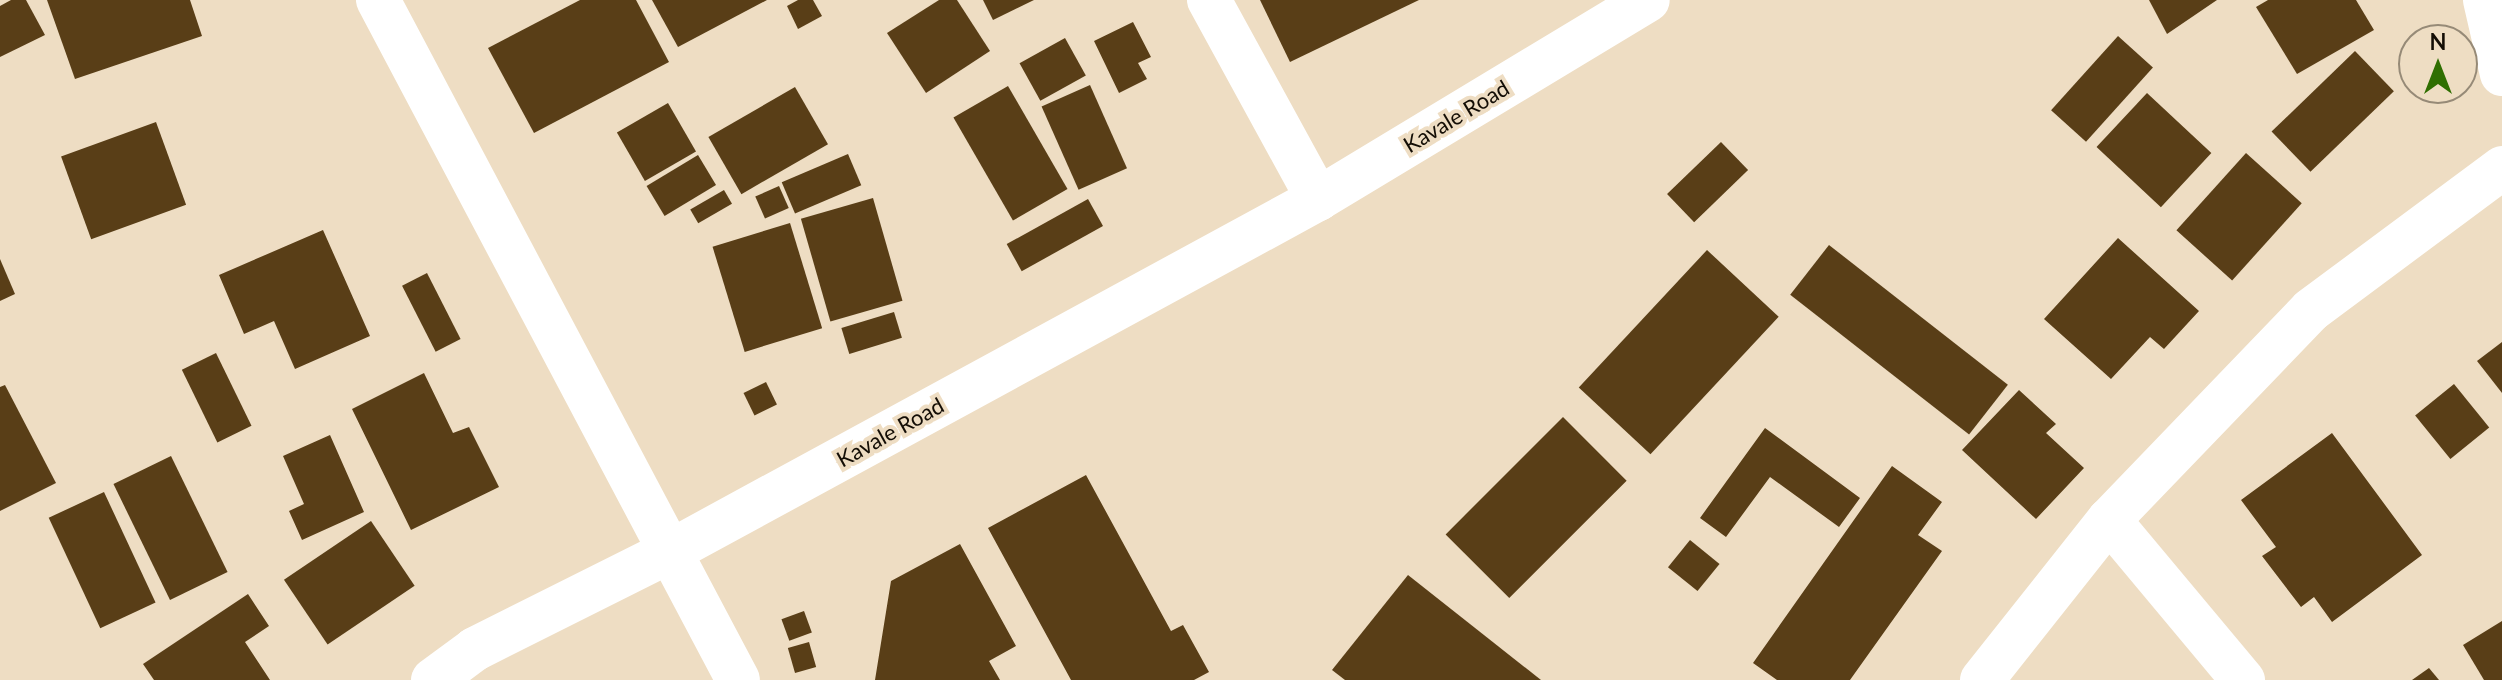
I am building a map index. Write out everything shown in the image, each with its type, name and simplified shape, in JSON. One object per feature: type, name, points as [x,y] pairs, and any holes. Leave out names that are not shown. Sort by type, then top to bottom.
[{"type":"street","points":[[378,0],[738,680]]},
{"type":"street","points":[[1209,0],[1318,199]]},
{"type":"street","name":"Kavale Road","points":[[433,680],[475,649],[671,551],[1318,199],[1648,0]]},
{"type":"street","points":[[2485,0],[2502,74]]},
{"type":"street","points":[[1982,680],[2109,520],[2311,310],[2502,168]]},
{"type":"street","points":[[2109,520],[2243,680]]},
{"type":"building","points":[[11,0],[26,0],[45,35],[0,57],[0,6]]},
{"type":"building","points":[[47,0],[190,0],[202,36],[75,79]]},
{"type":"building","points":[[580,0],[636,0],[669,62],[534,133],[488,48]]},
{"type":"building","points":[[652,0],[767,0],[678,47]]},
{"type":"building","points":[[798,0],[813,0],[822,16],[798,29],[787,6]]},
{"type":"building","points":[[939,0],[957,0],[990,51],[926,93],[887,33]]},
{"type":"building","points":[[983,0],[1034,0],[993,20]]},
{"type":"building","points":[[1260,0],[1419,0],[1290,62]]},
{"type":"building","points":[[2149,0],[2217,0],[2167,34]]},
{"type":"building","points":[[2268,0],[2356,0],[2374,30],[2297,74],[2256,7]]},
{"type":"building","points":[[1133,22],[1151,57],[1138,63],[1147,79],[1119,93],[1094,41]]},
{"type":"building","points":[[2118,36],[2153,67],[2086,142],[2051,110]]},
{"type":"building","points":[[1065,38],[1086,76],[1040,101],[1020,63]]},
{"type":"building","points":[[2355,51],[2394,91],[2310,172],[2272,132]]},
{"type":"building","points":[[1090,85],[1127,168],[1079,190],[1042,107]]},
{"type":"building","points":[[1008,86],[1068,189],[1013,221],[953,118]]},
{"type":"building","points":[[795,87],[828,144],[741,194],[708,137]]},
{"type":"building","points":[[2147,93],[2211,153],[2161,207],[2097,147]]},
{"type":"building","points":[[668,103],[696,151],[645,181],[617,132]]},
{"type":"building","points":[[156,122],[186,205],[91,239],[61,157]]},
{"type":"building","points":[[1721,142],[1748,170],[1694,222],[1667,194]]},
{"type":"building","points":[[2246,153],[2302,203],[2232,280],[2176,230]]},
{"type":"building","points":[[848,154],[861,185],[795,213],[782,182]]},
{"type":"building","points":[[698,155],[716,185],[665,216],[647,186]]},
{"type":"building","points":[[779,186],[789,208],[765,219],[755,197]]},
{"type":"building","points":[[724,190],[732,204],[698,223],[690,210]]},
{"type":"building","points":[[873,198],[902,301],[830,322],[801,219]]},
{"type":"building","points":[[1088,199],[1103,226],[1022,271],[1007,244]]},
{"type":"building","points":[[790,223],[822,328],[745,352],[713,247]]},
{"type":"building","points":[[323,230],[370,336],[295,369],[274,321],[244,334],[219,275]]},
{"type":"building","points":[[2118,238],[2199,311],[2164,349],[2150,337],[2111,379],[2044,319]]},
{"type":"building","points":[[1829,245],[2008,385],[1969,434],[1790,295]]},
{"type":"building","points":[[1707,250],[1779,317],[1650,454],[1579,387]]},
{"type":"building","points":[[0,259],[15,294],[0,301]]},
{"type":"building","points":[[427,273],[461,339],[436,352],[402,286]]},
{"type":"building","points":[[894,312],[902,338],[849,354],[841,328]]},
{"type":"building","points":[[2502,342],[2502,393],[2477,361]]},
{"type":"building","points":[[216,353],[252,426],[217,442],[182,370]]},
{"type":"building","points":[[424,373],[453,433],[469,427],[499,487],[411,530],[352,409]]},
{"type":"building","points":[[766,382],[777,404],[754,415],[744,393]]},
{"type":"building","points":[[2454,384],[2489,428],[2450,459],[2415,415]]},
{"type":"building","points":[[5,385],[56,483],[0,511],[0,387]]},
{"type":"building","points":[[2019,390],[2056,424],[2046,433],[2084,468],[2036,519],[1962,450]]},
{"type":"building","points":[[1563,417],[1627,481],[1509,598],[1446,534]]},
{"type":"building","points":[[1765,428],[1860,498],[1839,527],[1770,477],[1726,537],[1700,518]]},
{"type":"building","points":[[2332,433],[2422,555],[2332,622],[2314,597],[2301,607],[2262,556],[2276,547],[2241,500]]},
{"type":"building","points":[[330,435],[364,512],[302,540],[289,511],[304,504],[283,456]]},
{"type":"building","points":[[171,456],[228,572],[170,600],[113,484]]},
{"type":"building","points":[[1892,466],[1942,502],[1918,535],[1942,551],[1850,680],[1777,680],[1753,663]]},
{"type":"building","points":[[1086,475],[1171,631],[1183,625],[1209,672],[1194,680],[1071,680],[988,528]]},
{"type":"building","points":[[104,492],[156,603],[100,628],[49,518]]},
{"type":"building","points":[[371,521],[415,586],[328,644],[284,580]]},
{"type":"building","points":[[1690,540],[1720,564],[1698,591],[1668,567]]},
{"type":"building","points":[[960,544],[1016,646],[989,661],[1000,680],[875,680],[891,581]]},
{"type":"building","points":[[1408,575],[1541,680],[1345,680],[1332,670]]},
{"type":"building","points":[[248,594],[269,626],[245,642],[270,680],[154,680],[143,664]]},
{"type":"building","points":[[804,611],[812,633],[789,641],[781,619]]},
{"type":"building","points":[[2502,621],[2502,680],[2484,680],[2463,645]]},
{"type":"building","points":[[809,642],[816,667],[795,673],[788,648]]},
{"type":"building","points":[[2429,668],[2439,680],[2412,680]]}]
